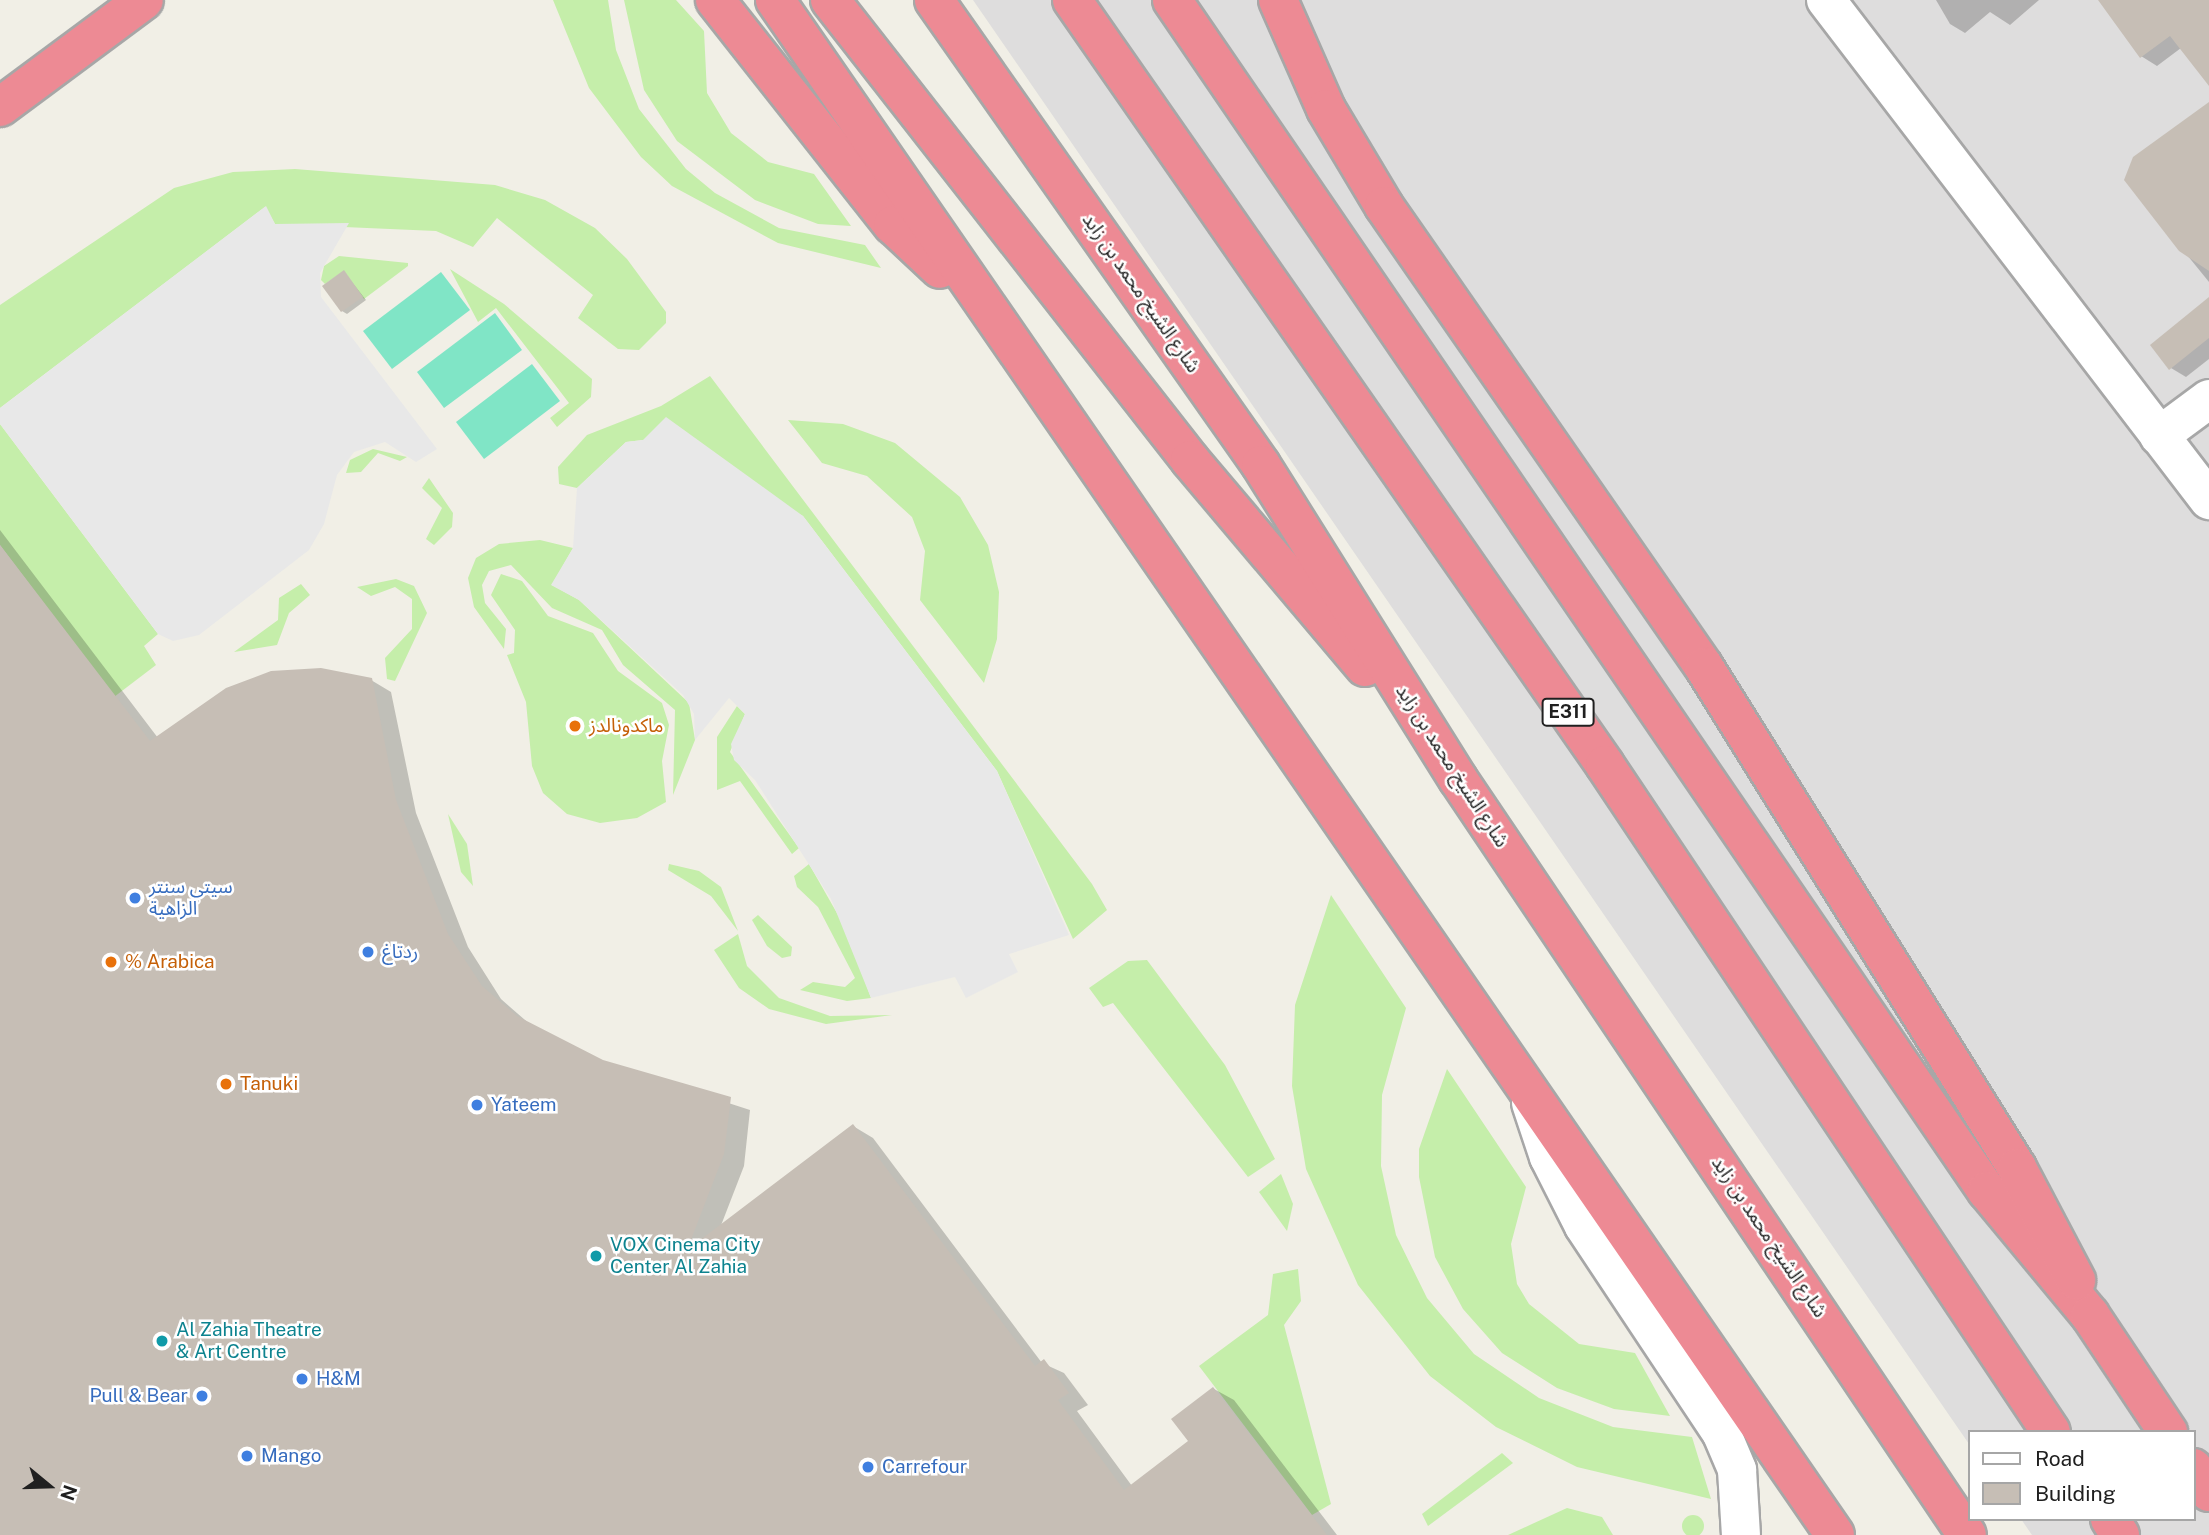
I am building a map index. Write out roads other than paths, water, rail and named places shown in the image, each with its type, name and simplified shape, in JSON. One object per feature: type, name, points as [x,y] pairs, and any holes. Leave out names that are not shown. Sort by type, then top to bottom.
[{"type":"highway","points":[[0,107],[144,0]]},
{"type":"highway","points":[[715,0],[893,225],[973,290]]},
{"type":"highway","points":[[775,0],[1835,1535]]},
{"type":"highway","points":[[830,0],[1189,460],[1458,779]]},
{"type":"highway","name":"شارع الشيخ محمد بن زايد","points":[[934,0],[1261,465],[1458,779],[1967,1535]]},
{"type":"highway","name":"E311","points":[[1072,0],[1605,765],[2050,1430]]},
{"type":"highway","points":[[1172,0],[1987,1191],[2090,1315],[2167,1430]]},
{"type":"highway","points":[[1278,0],[1326,109],[1384,206],[1704,667],[2017,1168],[2090,1315]]},
{"type":"highway","points":[[2195,1471],[2209,1492]]},
{"type":"street","points":[[1826,0],[2209,500]]},
{"type":"street","points":[[2160,436],[2209,399]]},
{"type":"street","points":[[1525,1084],[1564,1192],[1722,1434],[1737,1470],[1741,1535]]},
{"type":"place","name":"ماكدونالدز","points":[[575,726]]},
{"type":"place","name":"سيتي سنتر الزاهية","points":[[135,898]]},
{"type":"place","name":"ردتاغ","points":[[368,952]]},
{"type":"place","name":"% Arabica","points":[[111,962]]},
{"type":"place","name":"Tanuki","points":[[226,1084]]},
{"type":"place","name":"Yateem","points":[[477,1105]]},
{"type":"place","name":"VOX Cinema City Center Al Zahia","points":[[596,1256]]},
{"type":"place","name":"Al Zahia Theatre & Art Centre","points":[[162,1341]]},
{"type":"place","name":"H&M","points":[[302,1379]]},
{"type":"place","name":"Pull & Bear","points":[[202,1396]]},
{"type":"place","name":"Mango","points":[[247,1456]]},
{"type":"place","name":"Carrefour","points":[[868,1467]]}]
